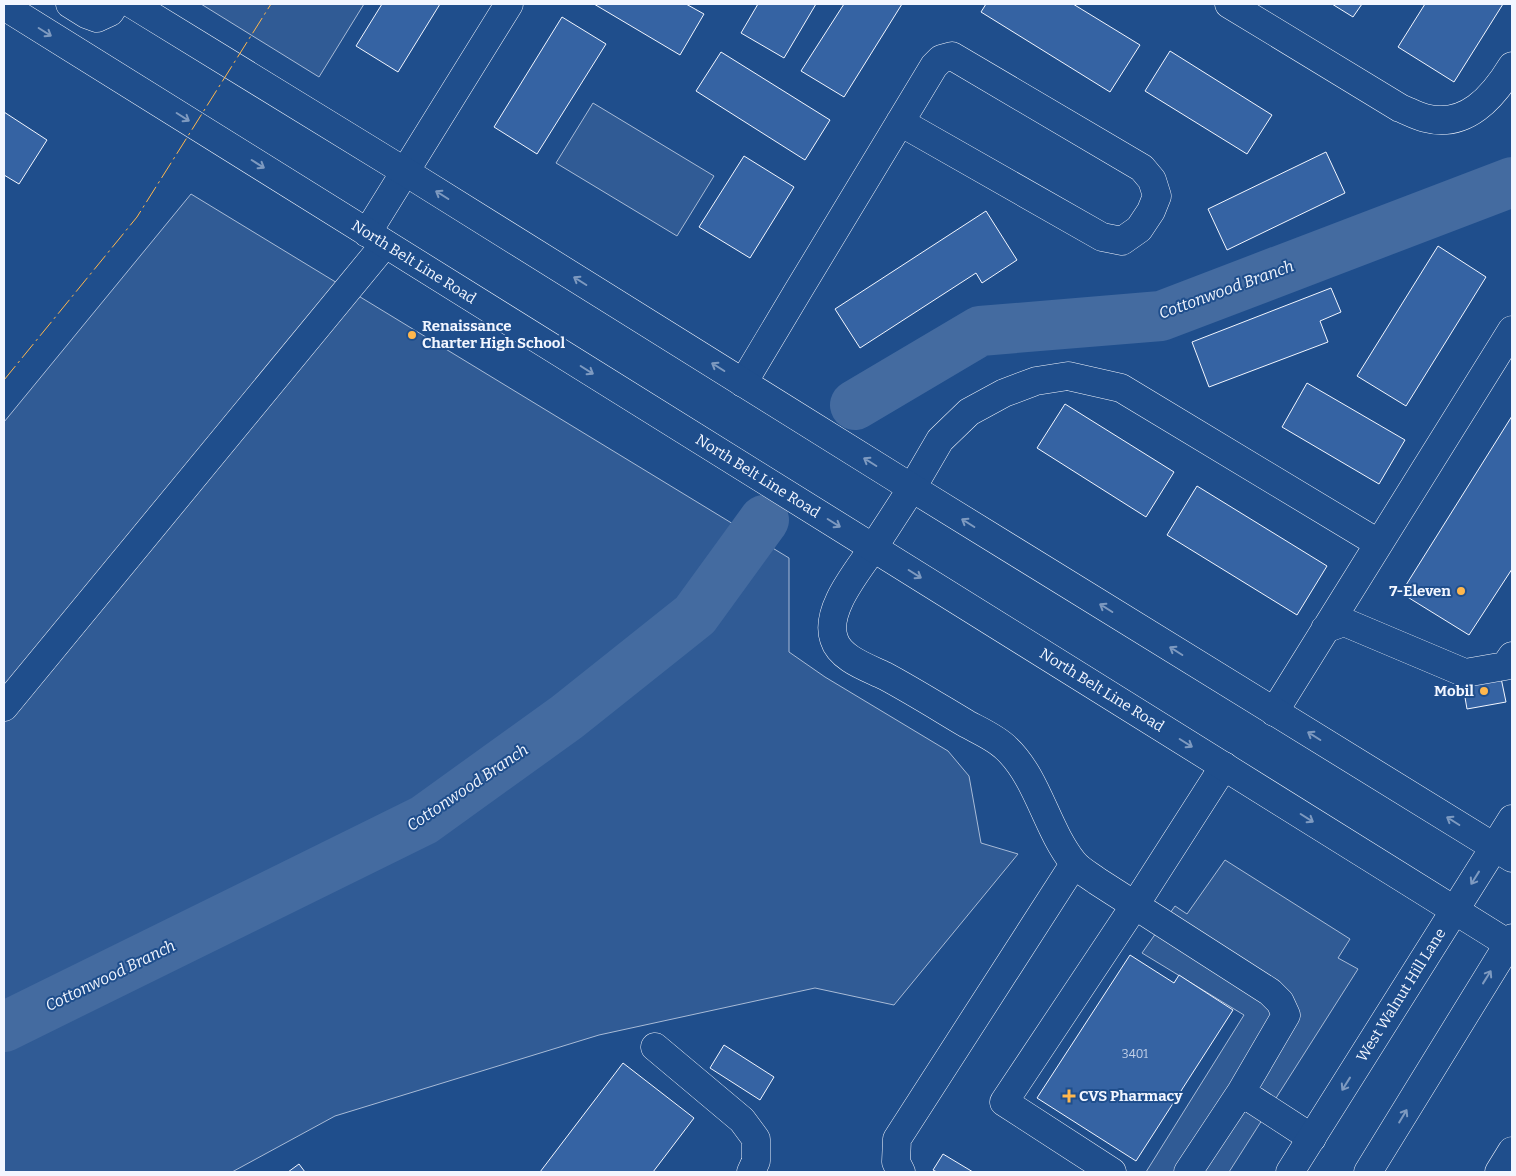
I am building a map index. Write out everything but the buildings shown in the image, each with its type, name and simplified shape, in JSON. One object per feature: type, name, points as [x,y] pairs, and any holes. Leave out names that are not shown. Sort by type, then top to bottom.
[{"type":"main road","points":[[70,4],[86,14],[97,18],[110,12],[115,4]]},
{"type":"main road","points":[[132,4],[1503,853]]},
{"type":"main road","points":[[4,707],[376,238],[404,171],[509,4]]},
{"type":"main road","points":[[1229,4],[1400,108],[1426,119],[1451,120],[1476,110],[1498,88],[1512,66]]},
{"type":"main road","name":"North Belt Line Road","points":[[4,6],[873,548],[1511,942]]},
{"type":"main road","points":[[743,383],[900,122],[934,66],[941,59],[952,56],[1142,168],[1152,180],[1157,196],[1152,212],[1139,230],[1122,241],[1102,237],[900,122]]},
{"type":"main road","points":[[1274,712],[1512,330]]},
{"type":"main road","points":[[1188,1172],[1241,1092],[1286,1016],[1280,1002],[1270,992],[1097,881],[1074,864],[1058,841],[1021,763],[1005,746],[885,676],[859,664],[841,650],[834,640],[834,612],[842,596],[912,488],[940,440],[969,412],[1004,393],[1036,381],[1068,376],[1121,388],[1378,543]]},
{"type":"main road","points":[[1325,629],[1344,622],[1465,673],[1505,666],[1512,656]]},
{"type":"main road","points":[[1112,1172],[1004,1102],[1135,905],[1224,766]]},
{"type":"main road","name":"West Walnut Hill Lane","points":[[1290,1172],[1455,909],[1503,853],[1512,819]]},
{"type":"main road","points":[[901,1172],[896,1162],[898,1139],[1074,864]]},
{"type":"main road","points":[[1368,1172],[1511,942]]},
{"type":"main road","points":[[655,1047],[742,1120],[756,1139],[756,1161],[751,1172]]},
{"type":"main road","points":[[1241,1092],[1312,1138]]},
{"type":"main road","points":[[1499,1172],[1512,1150]]},
{"type":"shaded area","points":[[201,4],[364,4],[319,77]]},
{"type":"shaded area","points":[[593,103],[714,176],[677,236],[556,163]]},
{"type":"shaded area","points":[[191,194],[789,558],[789,652],[825,677],[948,751],[969,776],[981,843],[1018,854],[894,1005],[815,988],[599,1035],[335,1116],[232,1172],[4,1172],[4,422]]},
{"type":"shaded area","points":[[1225,860],[1350,939],[1338,958],[1358,969],[1229,1172],[1146,1172],[1244,1015],[1142,953],[1175,906],[1187,914]]},
{"type":"waterway","name":"Cottonwood Branch","points":[[855,405],[980,331],[1161,316],[1512,182]]},
{"type":"waterway","name":"Cottonwood Branch","points":[[4,1027],[424,820],[567,717],[695,615],[764,520]]},
{"type":"power","points":[[4,380],[137,217],[271,4]]},
{"type":"place","name":"Renaissance Charter High School","points":[[412,335]]},
{"type":"place","name":"7-Eleven","points":[[1461,591]]},
{"type":"place","name":"Mobil","points":[[1484,691]]},
{"type":"place","name":"CVS Pharmacy","points":[[1069,1096]]}]
